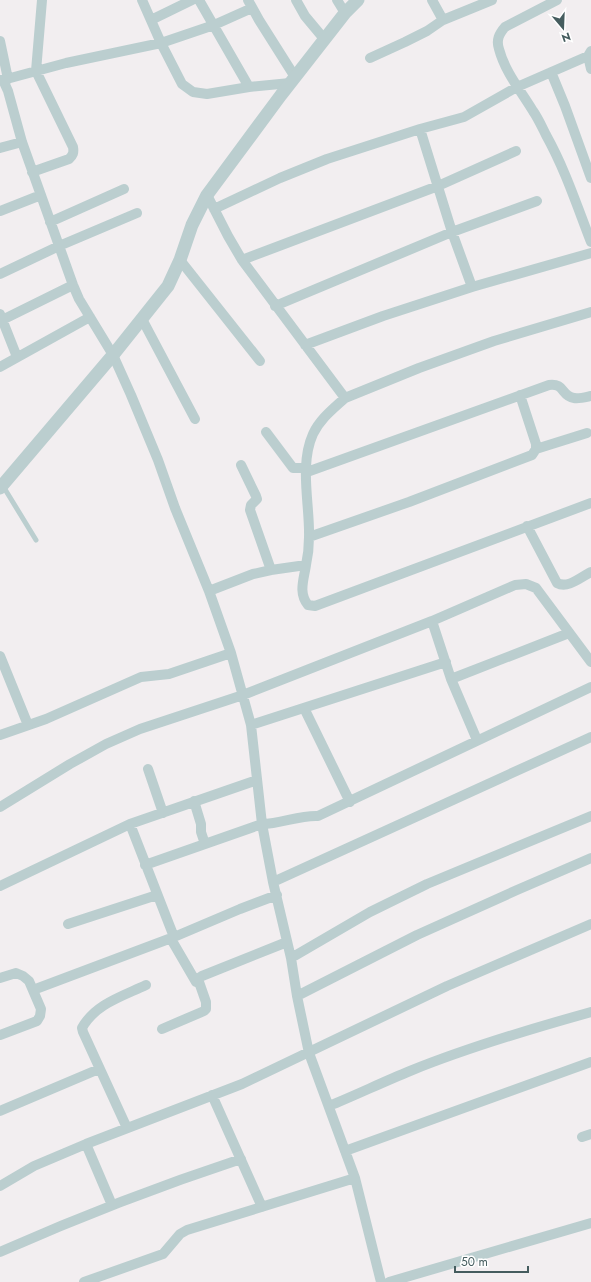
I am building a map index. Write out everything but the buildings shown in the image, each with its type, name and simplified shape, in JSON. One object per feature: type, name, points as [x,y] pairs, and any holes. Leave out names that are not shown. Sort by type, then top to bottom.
[{"type":"street","points":[[32,172],[69,159],[73,156],[74,152],[73,147],[36,71],[42,0]]},
{"type":"street","points":[[142,0],[161,43],[182,84],[193,92],[207,94],[293,80]]},
{"type":"street","points":[[151,20],[192,0]]},
{"type":"street","points":[[199,0],[249,87]]},
{"type":"street","points":[[296,0],[305,16],[324,40]]},
{"type":"street","points":[[337,0],[345,13]]},
{"type":"street","points":[[1,487],[113,355],[168,286],[180,260],[192,226],[207,195],[265,116],[345,13],[358,0]]},
{"type":"street","points":[[432,0],[443,20]]},
{"type":"street","points":[[370,58],[427,31],[443,20],[492,0]]},
{"type":"street","points":[[557,0],[505,27],[500,33],[498,40],[499,49],[517,87],[534,111],[553,147],[591,242]]},
{"type":"street","points":[[3,80],[66,63],[161,43],[214,25],[250,4],[293,80]]},
{"type":"street","points":[[0,41],[3,80],[8,91],[32,172],[73,285],[113,355],[131,395],[209,591],[231,652],[251,724],[262,824],[273,882],[291,958],[309,1053],[355,1178],[381,1282]]},
{"type":"street","points":[[214,209],[280,178],[327,159],[420,129],[464,117],[517,87],[589,54],[591,70]]},
{"type":"street","points":[[551,72],[591,178]]},
{"type":"street","points":[[420,129],[452,232],[472,287]]},
{"type":"street","points":[[0,148],[22,142]]},
{"type":"street","points":[[242,260],[438,186],[516,151]]},
{"type":"street","points":[[50,222],[124,189]]},
{"type":"street","points":[[0,211],[41,195]]},
{"type":"street","points":[[207,195],[242,260],[345,398]]},
{"type":"street","points":[[275,306],[452,232],[537,201]]},
{"type":"street","points":[[0,274],[59,246],[137,213]]},
{"type":"street","points":[[305,345],[383,316],[472,287],[591,253]]},
{"type":"street","points":[[180,260],[260,362]]},
{"type":"street","points":[[17,357],[1,319],[73,285]]},
{"type":"street","points":[[591,312],[487,344],[419,368],[345,398],[325,416],[313,434],[308,453],[307,470],[309,537],[303,578],[304,600],[308,605],[315,606],[591,502]]},
{"type":"street","points":[[0,367],[90,317]]},
{"type":"street","points":[[142,319],[195,419]]},
{"type":"street","points":[[266,432],[292,468],[307,470],[549,385],[556,384],[560,386],[567,395],[574,398],[591,396]]},
{"type":"street","points":[[309,537],[409,502],[532,455],[536,449],[536,444],[520,395]]},
{"type":"street","points":[[536,449],[587,433]]},
{"type":"street","points":[[241,464],[257,499],[251,504],[250,510],[271,570]]},
{"type":"street","points":[[527,526],[557,583],[562,586],[568,585],[591,572]]},
{"type":"street","points":[[209,591],[253,574],[306,565]]},
{"type":"street","points":[[0,807],[70,764],[106,744],[140,729],[243,695],[432,620],[515,585],[526,584],[536,588],[591,662]]},
{"type":"street","points":[[432,620],[452,679],[477,740]]},
{"type":"street","points":[[452,679],[569,633]]},
{"type":"street","points":[[0,736],[78,706],[141,677],[169,674],[231,652]]},
{"type":"street","points":[[0,656],[28,725]]},
{"type":"street","points":[[251,724],[446,662]]},
{"type":"street","points":[[146,865],[262,824],[272,824],[307,816],[318,816],[591,687]]},
{"type":"street","points":[[304,708],[350,802]]},
{"type":"street","points":[[273,882],[591,737]]},
{"type":"street","points":[[148,769],[162,813]]},
{"type":"street","points":[[0,886],[130,824],[257,780]]},
{"type":"street","points":[[194,801],[201,824],[201,835],[205,844]]},
{"type":"street","points":[[291,958],[370,912],[427,884],[591,816]]},
{"type":"street","points":[[130,824],[174,937],[171,939],[196,982]]},
{"type":"street","points":[[297,996],[417,935],[591,858]]},
{"type":"street","points":[[68,924],[157,895]]},
{"type":"street","points":[[33,990],[174,937],[277,895]]},
{"type":"street","points":[[0,1186],[34,1166],[86,1144],[242,1084],[447,986],[591,924]]},
{"type":"street","points":[[162,1029],[206,1009],[206,1002],[199,978],[287,942]]},
{"type":"street","points":[[0,978],[16,973],[24,976],[29,981],[41,1009],[40,1016],[37,1021],[0,1035]]},
{"type":"street","points":[[127,1128],[99,1069],[82,1028],[92,1014],[102,1006],[146,985]]},
{"type":"street","points":[[329,1106],[410,1071],[467,1050],[533,1028],[591,1012]]},
{"type":"street","points":[[345,1151],[591,1062]]},
{"type":"street","points":[[0,1111],[99,1069]]},
{"type":"street","points":[[212,1095],[262,1207]]},
{"type":"street","points":[[86,1144],[112,1205]]},
{"type":"street","points":[[0,1252],[112,1205],[186,1177],[240,1159]]},
{"type":"street","points":[[84,1282],[164,1254],[180,1234],[187,1230],[355,1178]]},
{"type":"street","points":[[389,1282],[591,1223]]},
{"type":"lane","points":[[1,487],[36,540]]}]
